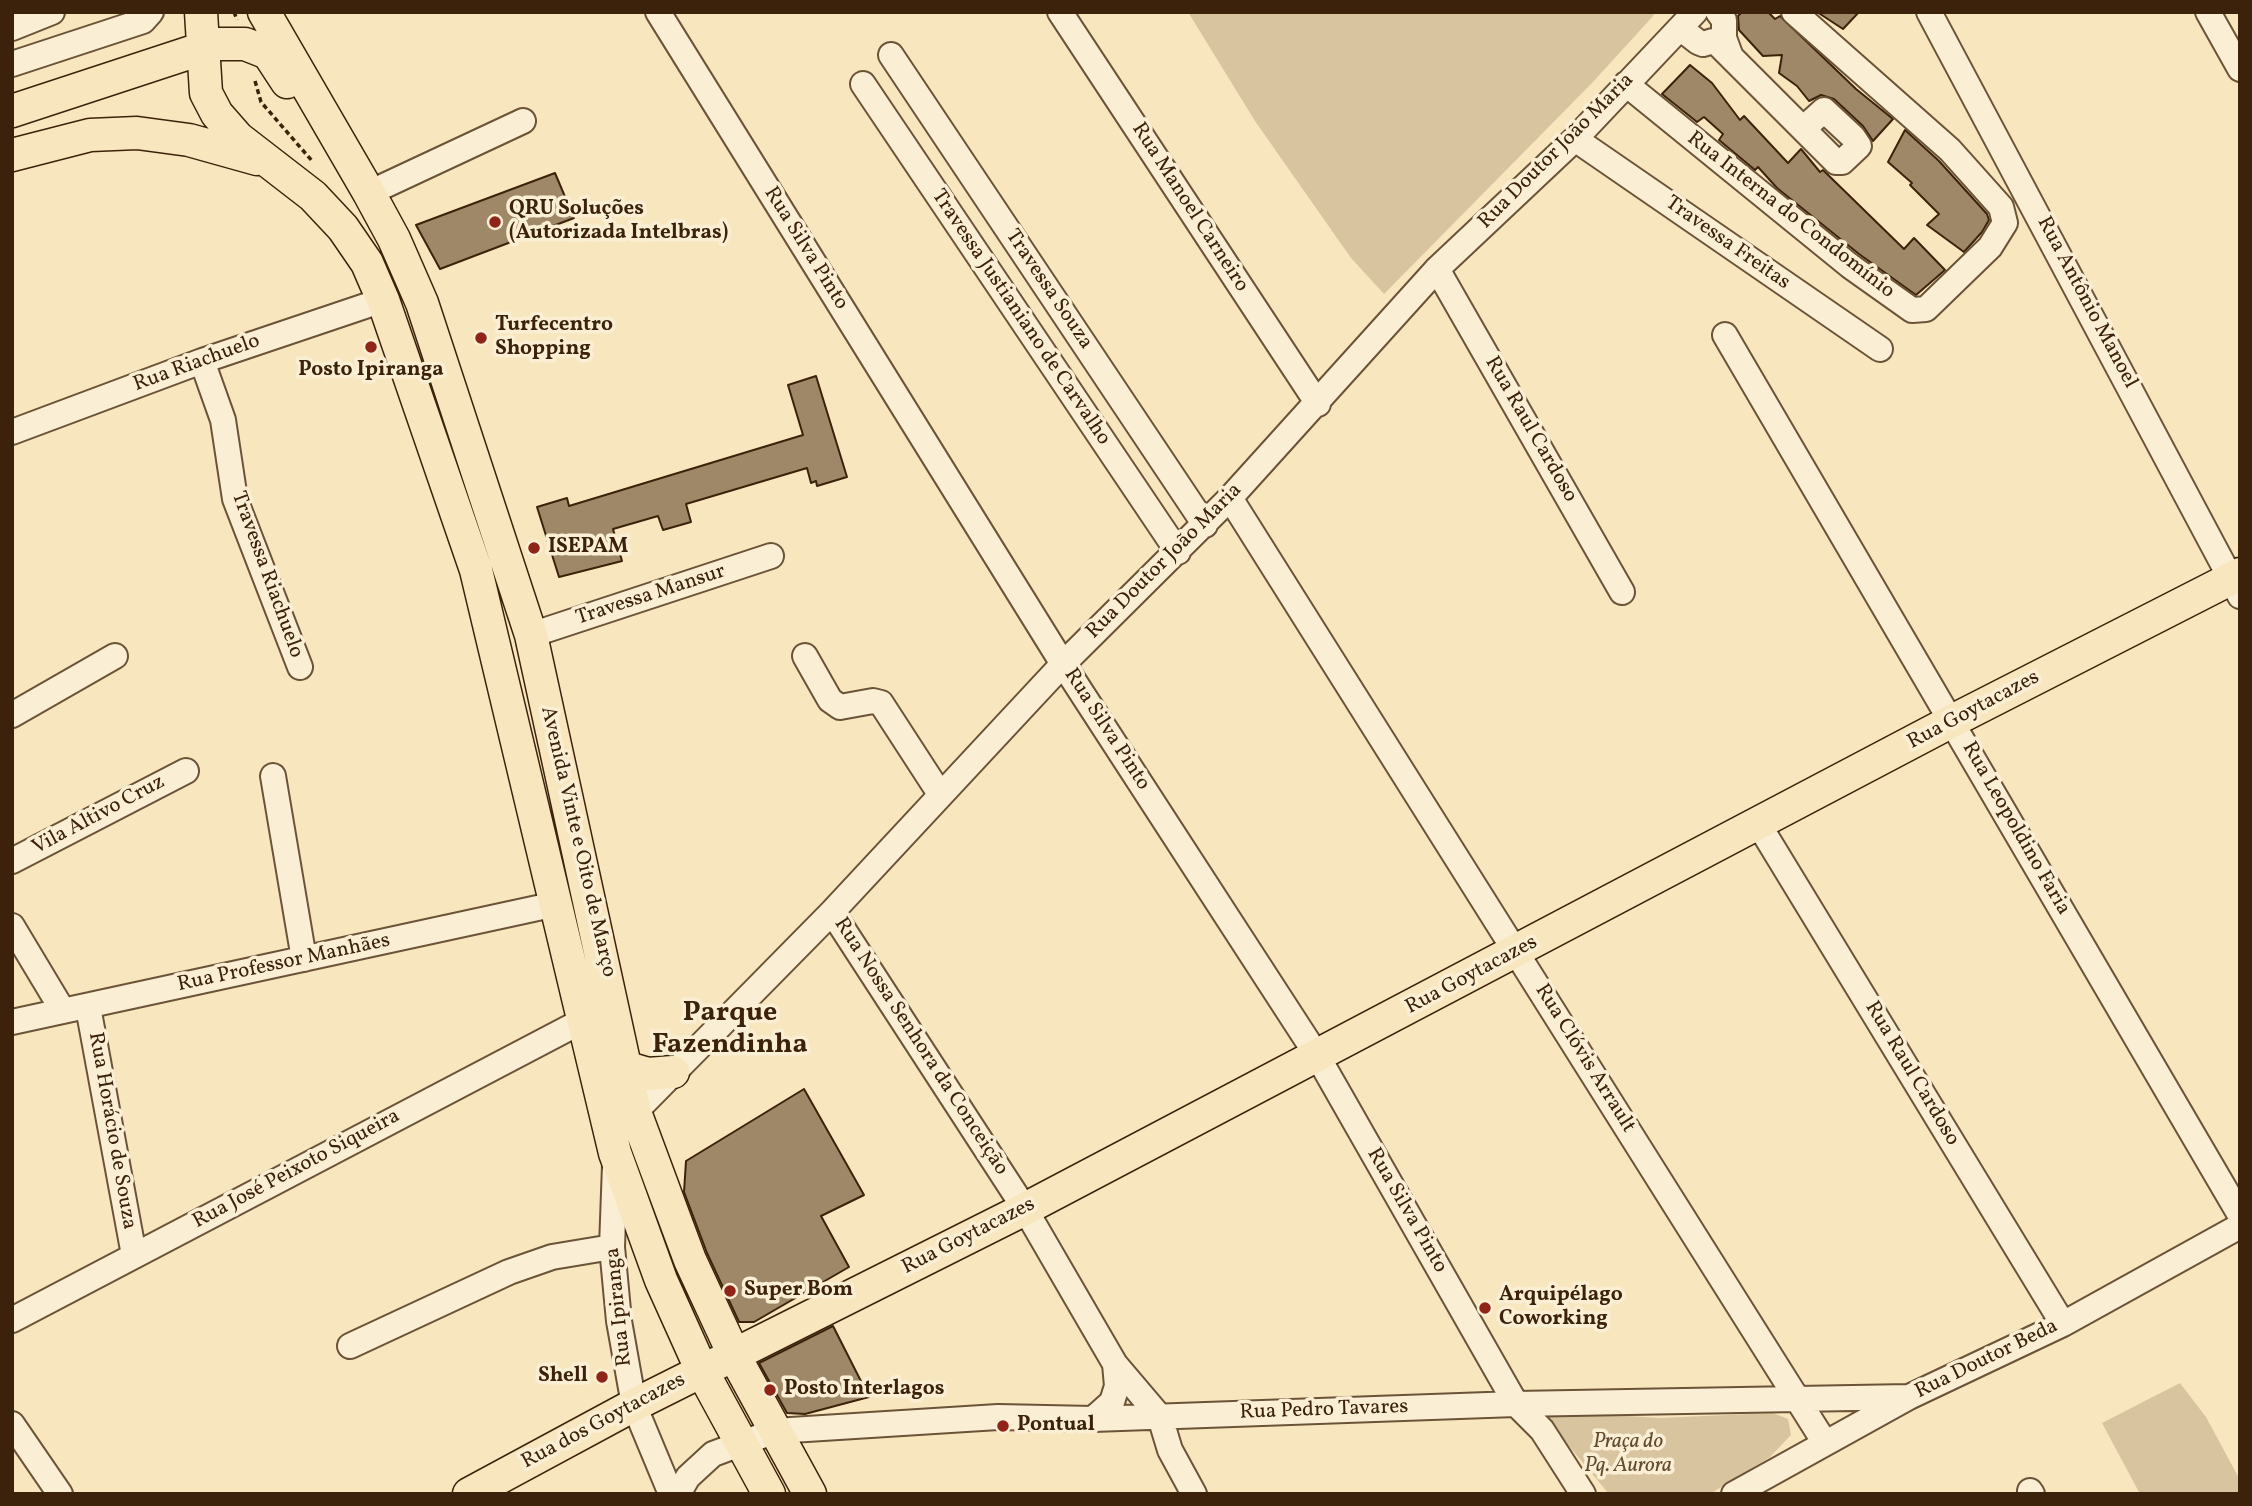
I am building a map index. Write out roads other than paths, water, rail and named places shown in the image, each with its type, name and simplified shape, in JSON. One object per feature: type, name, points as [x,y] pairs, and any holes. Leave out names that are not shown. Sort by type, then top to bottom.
[{"type":"main road","points":[[201,12],[206,93],[217,114],[267,162]]},
{"type":"main road","name":"Avenida Vinte e Oito de Março","points":[[264,12],[366,187],[394,239],[422,303],[531,635],[628,1068],[635,1112],[690,1260],[735,1357],[810,1494]]},
{"type":"main road","points":[[12,111],[204,46],[245,44],[268,53],[337,167],[366,187]]},
{"type":"main road","points":[[12,155],[90,135],[137,133],[188,140],[267,162]]},
{"type":"main road","name":"Avenida Vinte e Oito de Março","points":[[267,162],[313,196],[343,228],[367,263],[383,300],[476,570],[615,1153],[661,1280],[702,1371],[741,1443]]},
{"type":"main road","name":"Rua Goytacazes","points":[[702,1371],[735,1357],[1318,1057],[1952,721],[2237,583]]},
{"type":"main road","points":[[628,1068],[648,1074],[673,1072]]},
{"type":"main road","points":[[615,1153],[619,1134],[635,1112]]},
{"type":"main road","name":"Rua dos Goytacazes","points":[[469,1494],[702,1371]]},
{"type":"main road","points":[[741,1443],[769,1494]]},
{"type":"street","points":[[12,28],[52,12]]},
{"type":"street","points":[[12,64],[143,21],[151,12]]},
{"type":"street","name":"Rua Silva Pinto","points":[[658,12],[1063,664],[1318,1057],[1516,1404],[1553,1446],[1583,1494]]},
{"type":"street","name":"Rua Manoel Carneiro","points":[[1060,12],[1318,404]]},
{"type":"street","points":[[1718,12],[1724,20],[1724,38],[1731,57]]},
{"type":"street","name":"Rua Interna do Condomínio","points":[[1626,84],[1840,258],[1912,310],[1926,309],[1996,239],[2005,223],[2001,207],[1950,150],[1794,12]]},
{"type":"street","name":"Rua Antônio Manoel","points":[[1929,12],[2237,583]]},
{"type":"street","points":[[2208,12],[2240,69]]},
{"type":"street","points":[[1688,20],[1703,44],[1713,41],[1803,129]]},
{"type":"street","name":"Rua Doutor João Maria","points":[[635,1112],[832,912],[1063,664],[1230,498],[1318,404],[1437,269],[1575,139],[1688,20]]},
{"type":"street","name":"Travessa Souza","points":[[891,55],[1205,524]]},
{"type":"street","name":"Travessa Justianiano de Carvalho","points":[[863,83],[1178,552]]},
{"type":"street","points":[[366,187],[523,121]]},
{"type":"street","name":"Travessa Freitas","points":[[1575,139],[1880,349]]},
{"type":"street","name":"Rua Raul Cardoso","points":[[1437,269],[1622,592]]},
{"type":"street","name":"Rua Riachuelo","points":[[12,432],[202,361],[383,300]]},
{"type":"street","name":"Rua Leopoldino Faria","points":[[1725,335],[2240,1215]]},
{"type":"street","name":"Travessa Riachuelo","points":[[202,361],[223,420],[235,499],[300,667]]},
{"type":"street","name":"Rua Clóvis Arrault","points":[[1230,498],[1825,1443]]},
{"type":"street","name":"Travessa Mansur","points":[[531,635],[771,556]]},
{"type":"street","points":[[12,715],[115,656]]},
{"type":"street","points":[[805,656],[830,700],[840,707],[873,701],[881,703],[940,794]]},
{"type":"street","name":"Vila Altivo Cruz","points":[[12,862],[186,771]]},
{"type":"street","points":[[273,776],[304,959]]},
{"type":"street","name":"Rua Raul Cardoso","points":[[1759,825],[2063,1324]]},
{"type":"street","name":"Rua Professor Manhães","points":[[12,1022],[556,904]]},
{"type":"street","name":"Rua Nossa Senhora da Conceição","points":[[832,912],[1025,1209],[1115,1364],[1160,1417],[1170,1450],[1194,1494]]},
{"type":"street","points":[[12,926],[63,1011]]},
{"type":"street","name":"Rua Horácio de Souza","points":[[88,1007],[134,1255]]},
{"type":"street","name":"Rua José Peixoto Siqueira","points":[[12,1320],[582,1021]]},
{"type":"street","name":"Rua Ipiranga","points":[[615,1153],[612,1247],[619,1321],[634,1405],[671,1494]]},
{"type":"street","name":"Rua Doutor Beda","points":[[1734,1494],[1909,1397],[2063,1324],[2240,1226]]},
{"type":"street","points":[[350,1346],[509,1272],[552,1257],[612,1247]]},
{"type":"street","points":[[1093,1419],[1112,1402],[1118,1386],[1115,1364]]},
{"type":"street","name":"Rua Pedro Tavares","points":[[741,1443],[775,1432],[998,1417],[1093,1419],[1516,1404],[1909,1397]]},
{"type":"street","points":[[1553,1446],[1553,1428],[1560,1404]]},
{"type":"street","points":[[12,1424],[60,1494]]},
{"type":"street","points":[[678,1494],[700,1463],[713,1454],[741,1443]]},
{"type":"place","name":"QRU Soluções (Autorizada Intelbras)","points":[[495,222]]},
{"type":"place","name":"Turfecentro Shopping","points":[[481,338]]},
{"type":"place","name":"Posto Ipiranga","points":[[371,347]]},
{"type":"place","name":"ISEPAM","points":[[534,548]]},
{"type":"place","name":"Super Bom","points":[[730,1291]]},
{"type":"place","name":"Arquipélago Coworking","points":[[1485,1308]]},
{"type":"place","name":"Shell","points":[[602,1377]]},
{"type":"place","name":"Posto Interlagos","points":[[770,1390]]},
{"type":"place","name":"Pontual","points":[[1003,1426]]},
{"type":"district","name":"Parque Fazendinha","points":[[730,1031]]},
{"type":"park label","name":"Praça do Pq. Aurora","points":[[1628,1455]]}]
